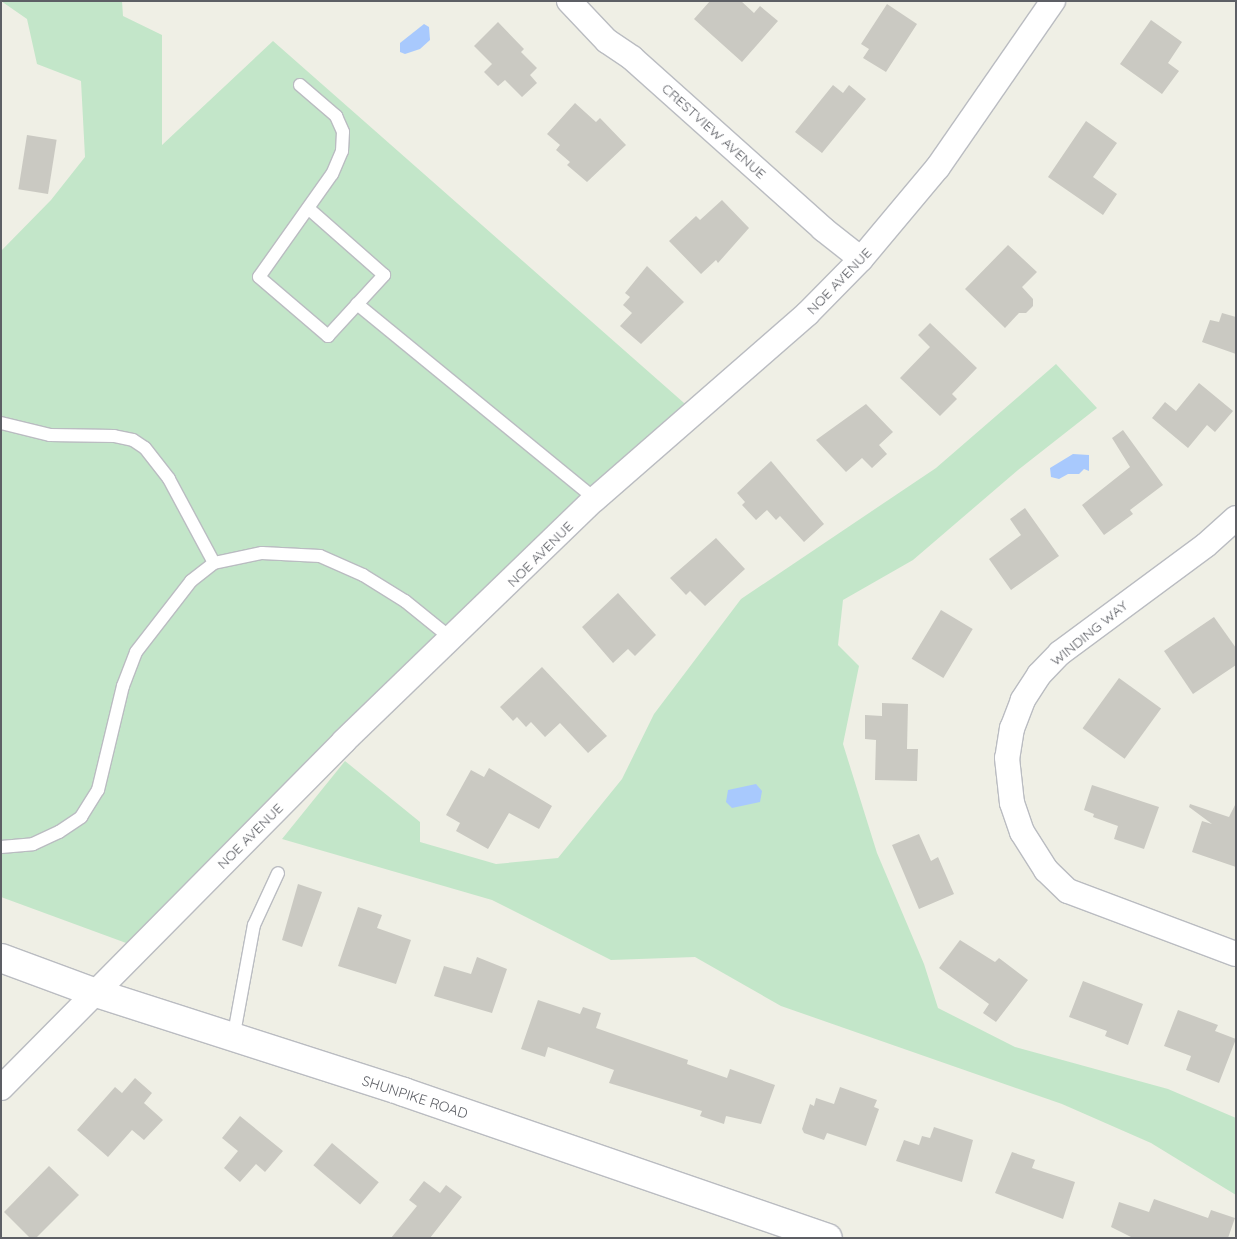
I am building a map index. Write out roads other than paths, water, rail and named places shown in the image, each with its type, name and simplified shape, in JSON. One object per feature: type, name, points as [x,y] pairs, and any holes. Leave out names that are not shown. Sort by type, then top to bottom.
[{"type":"main road","name":"SHUNPIKE ROAD","points":[[1,958],[93,992],[233,1039],[404,1092],[828,1238]]},
{"type":"street","name":"CRESTVIEW AVENUE","points":[[569,1],[607,41],[632,58],[823,229],[861,259]]},
{"type":"street","name":"NOE AVENUE","points":[[1,1088],[93,992],[344,741],[452,639],[595,499],[726,387],[807,314],[861,259],[938,167],[1053,1]]},
{"type":"street","name":"WINDING WAY","points":[[1236,518],[1206,545],[1083,634],[1054,658],[1023,700],[1012,728],[1007,758],[1012,803],[1022,832],[1046,870],[1068,891],[1236,954]]},
{"type":"lane","points":[[300,85],[336,116],[343,132],[342,151],[338,162],[308,208],[259,277],[328,336],[384,275],[308,208]]},
{"type":"lane","points":[[357,304],[595,499]]},
{"type":"lane","points":[[1,423],[50,435],[114,436],[133,440],[145,448],[169,479],[214,563]]},
{"type":"lane","points":[[1,848],[33,844],[60,832],[81,817],[98,790],[123,686],[136,652],[192,581],[214,563],[262,553],[320,556],[364,575],[405,601],[452,639]]},
{"type":"lane","points":[[233,1039],[254,925],[278,873]]},
{"type":"water","points":[[424,24],[429,27],[430,40],[420,49],[405,54],[400,52],[400,43]]},
{"type":"water","points":[[1073,454],[1089,455],[1089,471],[1084,469],[1079,474],[1068,474],[1059,479],[1051,477],[1050,468]]},
{"type":"water","points":[[756,784],[762,791],[760,802],[732,808],[726,802],[728,790]]}]
